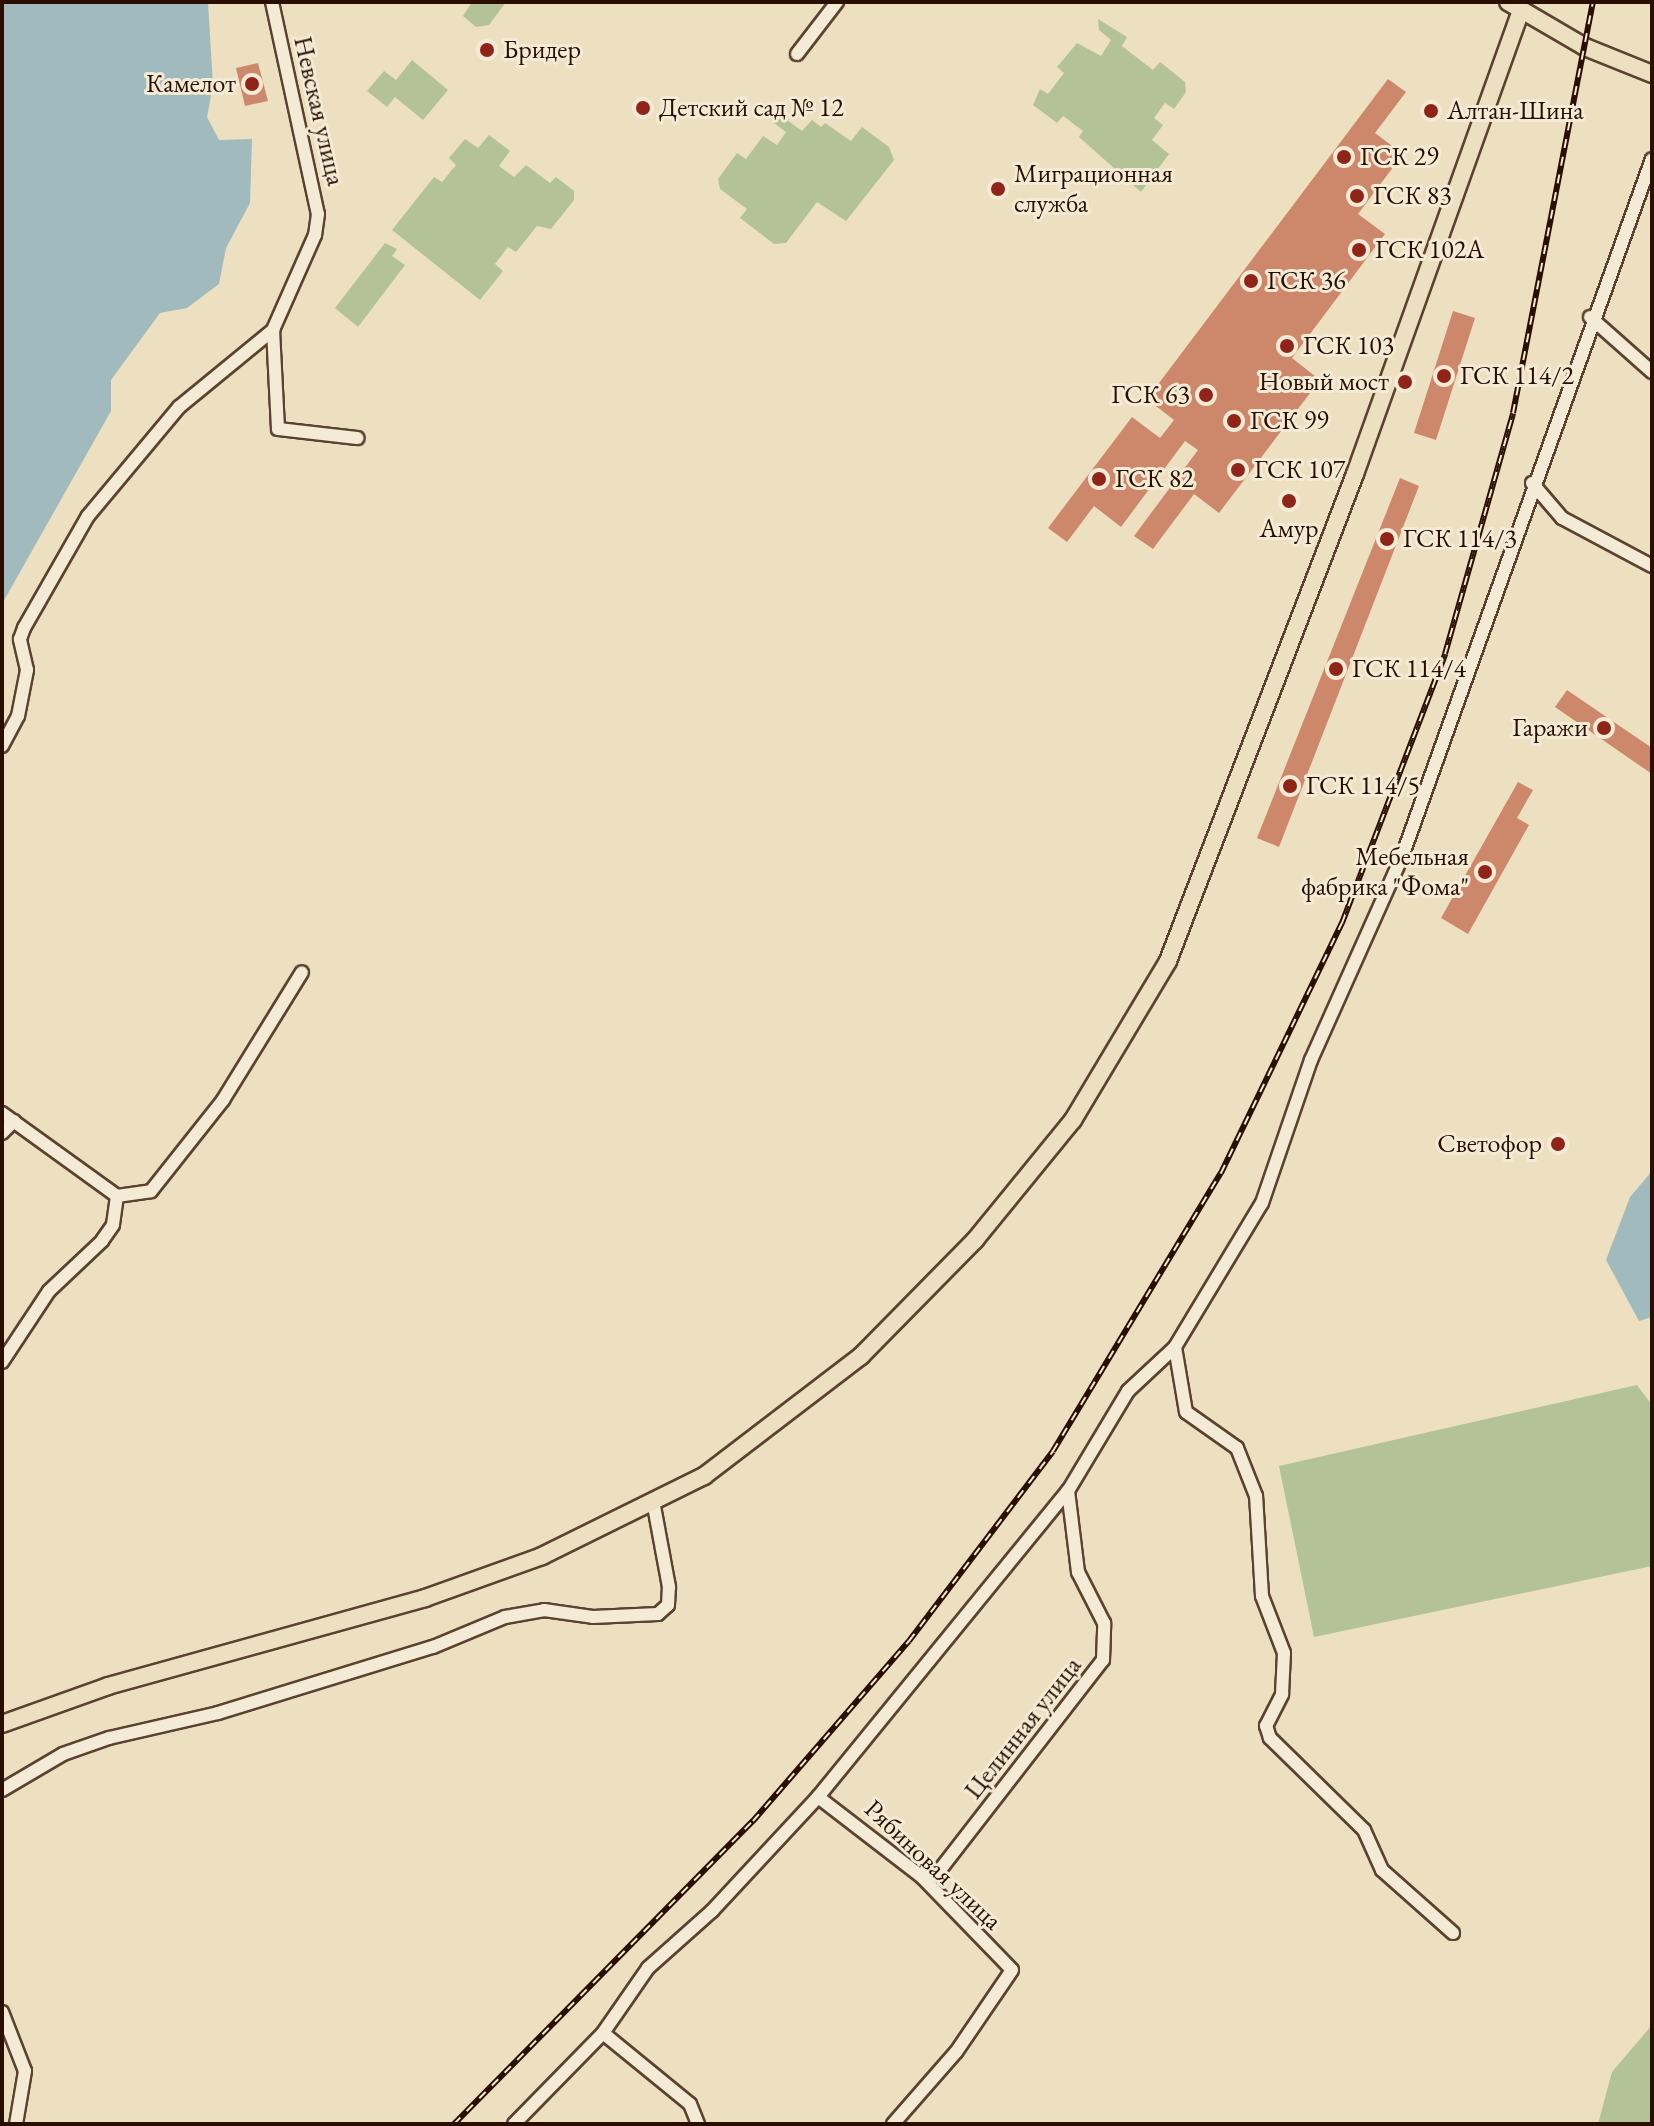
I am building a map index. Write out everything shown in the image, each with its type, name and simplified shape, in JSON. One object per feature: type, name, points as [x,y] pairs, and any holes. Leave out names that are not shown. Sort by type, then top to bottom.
[{"type":"main road","points":[[2,1724],[108,1686],[425,1598],[542,1556],[704,1476],[861,1356],[975,1240],[1073,1120],[1123,1043],[1168,961],[1227,814],[1518,6],[1652,74]]},
{"type":"street","name":"Невская улица","points":[[272,2],[318,214],[315,235],[273,330],[278,429],[357,438]]},
{"type":"street","points":[[797,54],[837,2]]},
{"type":"street","points":[[514,2124],[603,2033],[648,1968],[712,1911],[818,1797],[1068,1491],[1128,1391],[1175,1347],[1262,1203],[1311,1060],[1403,854],[1468,685],[1532,483],[1590,317],[1652,159]]},
{"type":"street","points":[[1590,317],[1652,372]]},
{"type":"street","points":[[2,746],[18,716],[27,670],[20,639],[24,628],[88,516],[179,407],[273,330]]},
{"type":"street","points":[[1532,483],[1562,518],[1652,566]]},
{"type":"street","points":[[2,1113],[117,1196],[151,1191],[223,1100],[302,972]]},
{"type":"street","points":[[2,1133],[14,1121]]},
{"type":"street","points":[[2,1362],[49,1291],[102,1241],[113,1225],[117,1196]]},
{"type":"street","points":[[1175,1347],[1186,1412],[1247,1461],[1264,1556],[1262,1596],[1284,1653],[1285,1677],[1266,1726],[1270,1738],[1364,1830],[1382,1870],[1453,1933]]},
{"type":"street","name":"Целинная улица","points":[[922,1877],[936,1875],[1103,1660],[1104,1623],[1078,1572],[1068,1491]]},
{"type":"street","points":[[2,1790],[63,1754],[109,1738],[218,1713],[433,1647],[505,1617],[544,1610],[593,1617],[658,1614],[668,1605],[669,1587],[653,1501]]},
{"type":"street","name":"Рябиновая улица","points":[[818,1797],[922,1877],[1007,1962],[1011,1977],[893,2124]]},
{"type":"street","points":[[2,2012],[25,2071],[16,2124]]},
{"type":"street","points":[[603,2033],[690,2104],[698,2124]]},
{"type":"green space","points":[[472,2],[506,2],[489,25],[476,27],[463,16]]},
{"type":"green space","points":[[1098,19],[1127,37],[1122,46],[1153,70],[1160,62],[1185,82],[1186,92],[1174,109],[1165,103],[1154,118],[1163,125],[1152,140],[1169,154],[1141,192],[1079,137],[1083,131],[1063,116],[1057,123],[1033,105],[1040,89],[1048,94],[1064,73],[1057,67],[1077,43],[1101,56],[1111,40],[1099,30]]},
{"type":"green space","points":[[412,60],[448,90],[423,120],[395,97],[387,107],[367,91],[384,71],[396,80]]},
{"type":"green space","points":[[780,115],[802,131],[812,120],[821,127],[825,123],[851,141],[862,127],[889,147],[894,160],[846,221],[817,202],[786,243],[774,244],[740,218],[747,209],[720,189],[718,179],[737,153],[746,159],[763,136],[777,145],[786,132],[774,123]]},
{"type":"green space","points":[[489,135],[510,151],[499,166],[514,177],[526,165],[550,183],[556,177],[574,191],[574,200],[551,229],[537,226],[516,252],[508,247],[495,264],[503,271],[480,300],[392,230],[434,177],[442,182],[456,165],[449,158],[465,139],[478,148]]},
{"type":"green space","points":[[385,243],[397,249],[392,256],[405,265],[358,327],[335,308]]},
{"type":"green space","points":[[1637,1385],[1652,1405],[1652,1566],[1314,1637],[1279,1466]]},
{"type":"green space","points":[[1652,2025],[1652,2124],[1598,2124],[1612,2072]]},
{"type":"water","points":[[2,2],[208,2],[213,85],[207,117],[219,140],[252,139],[250,203],[226,248],[219,284],[187,308],[160,313],[111,380],[111,411],[2,604]]},
{"type":"water","points":[[1652,1171],[1652,1317],[1639,1321],[1606,1260],[1630,1197]]},
{"type":"building","name":"Камелот","points":[[258,63],[268,101],[245,106],[236,68]]},
{"type":"building","points":[[1388,79],[1406,92],[1375,133],[1403,154],[1358,214],[1385,234],[1292,358],[1320,380],[1219,513],[1194,494],[1153,549],[1134,536],[1198,450],[1185,441],[1121,527],[1094,506],[1067,542],[1048,528],[1132,417],[1160,438],[1174,420],[1147,399]]},
{"type":"building","name":"ГСК 114/2","points":[[1453,311],[1475,318],[1436,440],[1414,433]]},
{"type":"building","points":[[1400,478],[1419,486],[1279,847],[1257,838]]},
{"type":"building","name":"Гаражи","points":[[1567,690],[1652,748],[1652,774],[1555,707]]},
{"type":"building","name":"Мебельная фабрика \"Фома\"","points":[[1518,782],[1533,790],[1517,818],[1529,825],[1468,934],[1441,918]]},
{"type":"railway","points":[[454,2124],[753,1821],[909,1641],[1053,1451],[1221,1173],[1342,923],[1445,654],[1513,413],[1593,2]]},
{"type":"place","name":"Бридер","points":[[487,50]]},
{"type":"place","name":"Камелот","points":[[252,84]]},
{"type":"place","name":"Детский сад № 12","points":[[643,108]]},
{"type":"place","name":"Алтан-Шина","points":[[1431,111]]},
{"type":"place","name":"ГСК 29","points":[[1344,157]]},
{"type":"place","name":"Миграционная служба","points":[[998,189]]},
{"type":"place","name":"ГСК 83","points":[[1357,196]]},
{"type":"place","name":"ГСК 102А","points":[[1359,250]]},
{"type":"place","name":"ГСК 36","points":[[1251,281]]},
{"type":"place","name":"ГСК 103","points":[[1287,346]]},
{"type":"place","name":"ГСК 114/2","points":[[1444,376]]},
{"type":"place","name":"Новый мост","points":[[1405,382]]},
{"type":"place","name":"ГСК 63","points":[[1206,395]]},
{"type":"place","name":"ГСК 99","points":[[1234,421]]},
{"type":"place","name":"ГСК 107","points":[[1238,470]]},
{"type":"place","name":"ГСК 82","points":[[1099,479]]},
{"type":"place","name":"Амур","points":[[1289,501]]},
{"type":"place","name":"ГСК 114/3","points":[[1387,539]]},
{"type":"place","name":"ГСК 114/4","points":[[1336,669]]},
{"type":"place","name":"Гаражи","points":[[1604,728]]},
{"type":"place","name":"ГСК 114/5","points":[[1290,786]]},
{"type":"place","name":"Мебельная фабрика \"Фома\"","points":[[1485,872]]},
{"type":"place","name":"Светофор","points":[[1558,1144]]}]
